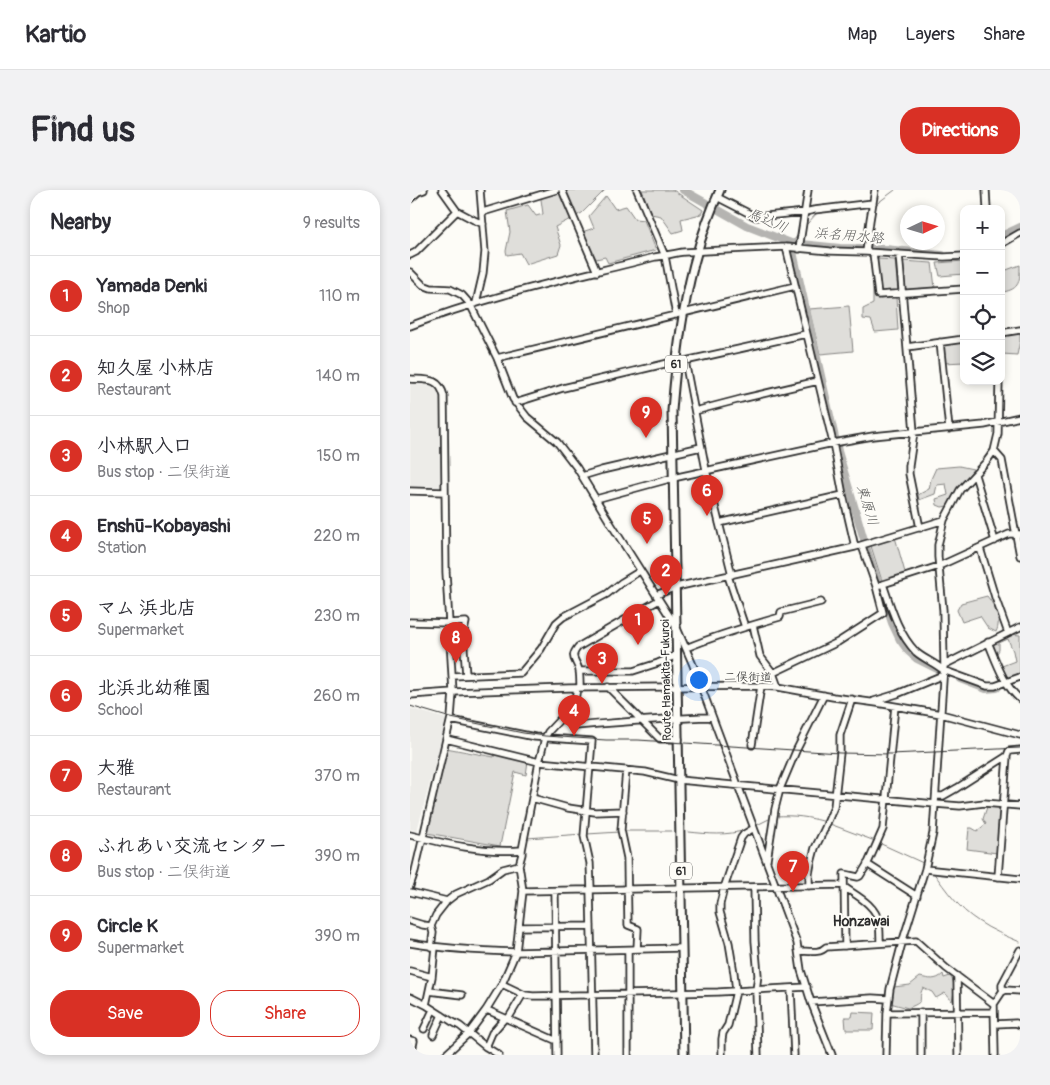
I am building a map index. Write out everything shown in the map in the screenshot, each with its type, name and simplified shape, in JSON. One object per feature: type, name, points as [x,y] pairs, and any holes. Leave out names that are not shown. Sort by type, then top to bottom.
[{"type":"main road","name":"Route Hamakita-Fukuroi","points":[[684,1055],[672,411],[680,314],[698,251],[718,195]]},
{"type":"street","points":[[410,199],[418,192],[424,190]]},
{"type":"street","points":[[442,190],[457,211],[484,224]]},
{"type":"street","points":[[473,304],[485,252],[480,190]]},
{"type":"street","points":[[483,212],[556,190]]},
{"type":"street","points":[[562,190],[596,272]]},
{"type":"street","points":[[637,190],[665,256],[680,314]]},
{"type":"street","points":[[799,245],[808,190]]},
{"type":"street","points":[[875,190],[868,250],[878,296],[960,289]]},
{"type":"street","points":[[986,190],[987,205]]},
{"type":"street","points":[[718,195],[756,216],[873,203]]},
{"type":"street","points":[[410,254],[416,252],[457,211]]},
{"type":"street","points":[[1005,241],[1020,232]]},
{"type":"street","points":[[410,326],[473,304],[670,254],[799,245],[830,252],[868,250],[899,254],[960,256]]},
{"type":"street","points":[[773,673],[838,642],[883,613],[876,586],[843,495],[833,443],[786,247]]},
{"type":"street","points":[[899,254],[914,432],[909,474],[920,528]]},
{"type":"street","points":[[410,272],[423,286],[450,289],[462,295],[473,304],[516,402],[527,417],[557,442],[577,468],[677,628],[701,686],[797,943],[801,970],[811,1002],[832,1055]]},
{"type":"street","points":[[497,358],[795,286]]},
{"type":"street","points":[[1005,332],[1020,330]]},
{"type":"street","points":[[516,402],[563,388],[677,360],[685,362],[806,334]]},
{"type":"street","points":[[907,347],[960,340]]},
{"type":"street","points":[[940,342],[948,429]]},
{"type":"street","points":[[685,362],[706,470],[730,575],[745,627]]},
{"type":"street","points":[[410,380],[432,380],[439,384],[443,390],[446,572],[453,692],[451,720],[410,886]]},
{"type":"street","points":[[695,411],[818,381]]},
{"type":"street","points":[[886,1055],[888,999],[892,978],[925,869],[933,833],[943,671],[943,610],[938,545],[944,520],[960,490],[994,451],[998,434],[999,385]]},
{"type":"street","points":[[596,499],[706,470],[833,443],[873,436],[948,429],[1020,417]]},
{"type":"street","points":[[582,476],[702,447]]},
{"type":"street","points":[[994,451],[1002,460],[1018,534],[1020,556]]},
{"type":"street","points":[[975,474],[994,541]]},
{"type":"street","points":[[410,491],[445,492]]},
{"type":"street","points":[[719,523],[843,495]]},
{"type":"street","points":[[712,716],[576,726],[574,723],[575,700],[579,688],[579,671],[573,654],[578,647],[676,587],[862,545],[944,520]]},
{"type":"street","points":[[876,586],[939,566],[1009,534],[1018,534]]},
{"type":"street","points":[[980,548],[995,597],[1010,632]]},
{"type":"street","points":[[452,676],[520,673],[541,649],[556,623],[563,617],[606,594],[640,571]]},
{"type":"street","points":[[884,584],[899,628],[908,642],[917,653],[943,671],[987,686],[1007,683],[1020,677]]},
{"type":"street","points":[[686,648],[708,639],[780,617],[781,612],[821,602]]},
{"type":"street","points":[[410,622],[466,622],[463,636],[466,675]]},
{"type":"street","points":[[753,625],[760,656],[773,673],[778,687]]},
{"type":"street","points":[[872,702],[897,694],[943,671],[988,642],[1020,627]]},
{"type":"street","points":[[1010,632],[1020,632]]},
{"type":"street","points":[[988,642],[1007,683],[1020,700]]},
{"type":"street","points":[[579,671],[633,671],[677,655]]},
{"type":"street","points":[[752,744],[762,686]]},
{"type":"street","points":[[608,687],[660,739],[679,739]]},
{"type":"street","name":"二俣街道","points":[[410,694],[608,687],[778,687],[941,714],[1020,735]]},
{"type":"street","points":[[767,862],[780,789],[796,751],[824,696]]},
{"type":"street","points":[[808,886],[815,848],[834,807],[840,735],[852,699]]},
{"type":"street","points":[[445,1055],[469,1033],[487,1010],[502,984],[516,952],[523,891],[519,865],[539,762],[548,732],[575,700]]},
{"type":"street","points":[[845,946],[844,874],[860,876],[884,829],[895,706]]},
{"type":"street","points":[[451,720],[545,738],[592,742],[584,834],[590,863],[594,1055]]},
{"type":"street","points":[[446,739],[539,762],[645,772],[679,780],[960,806],[984,803],[1020,806]]},
{"type":"street","points":[[998,876],[1007,756],[1009,751],[1020,750]]},
{"type":"street","points":[[936,796],[943,796],[958,788],[1007,756]]},
{"type":"street","points":[[626,770],[621,832],[627,858],[628,925],[638,929],[637,949]]},
{"type":"street","points":[[532,798],[568,808],[595,812],[622,811]]},
{"type":"street","points":[[722,1055],[723,1033],[728,1025],[736,991],[729,943],[720,912],[720,904],[741,838],[754,828]]},
{"type":"street","points":[[410,835],[456,846],[502,851],[522,850]]},
{"type":"street","points":[[867,864],[917,896]]},
{"type":"street","points":[[426,1005],[432,977],[433,933],[431,926],[436,915],[447,901],[456,894],[489,879],[503,869],[519,865]]},
{"type":"street","points":[[925,869],[1020,879]]},
{"type":"street","points":[[523,891],[844,886],[872,907],[879,922],[880,943]]},
{"type":"street","points":[[754,887],[758,975],[756,990],[758,1055]]},
{"type":"street","points":[[555,891],[557,1055]]},
{"type":"street","points":[[410,892],[447,901]]},
{"type":"street","points":[[410,921],[431,926]]},
{"type":"street","points":[[519,927],[591,926]]},
{"type":"street","points":[[799,950],[823,951],[826,947],[916,941],[994,1004]]},
{"type":"street","points":[[410,943],[433,947],[516,952],[682,948]]},
{"type":"street","points":[[628,950],[628,1055]]},
{"type":"street","points":[[1020,950],[1002,984],[1002,988],[1006,990],[1020,991]]},
{"type":"street","points":[[410,971],[432,977]]},
{"type":"street","points":[[957,976],[958,1055]]},
{"type":"street","points":[[502,984],[528,996],[683,993],[807,987]]},
{"type":"street","points":[[791,988],[794,1055]]},
{"type":"street","points":[[995,1055],[994,1004],[1002,992],[1006,990]]},
{"type":"street","points":[[429,991],[462,995]]},
{"type":"street","points":[[486,1047],[492,1033],[507,1019],[523,994]]},
{"type":"street","points":[[410,998],[426,1005],[460,1026],[499,1055]]},
{"type":"street","points":[[811,1002],[888,999]]},
{"type":"street","points":[[424,1029],[432,1010]]},
{"type":"street","points":[[487,1010],[557,1041]]},
{"type":"street","points":[[921,1012],[921,1055]]},
{"type":"street","points":[[887,1013],[994,1012]]},
{"type":"street","points":[[433,1036],[442,1015]]},
{"type":"street","points":[[994,1024],[1016,1023],[1020,1025]]},
{"type":"street","points":[[410,1040],[414,1041],[411,1055]]},
{"type":"shaded area","points":[[542,190],[605,190],[582,213],[555,227],[561,245],[558,254],[526,264],[520,253],[507,255],[506,251],[510,232],[507,211],[528,205],[536,216],[543,214],[540,192]]},
{"type":"shaded area","points":[[642,190],[673,190],[703,210],[701,214],[681,219],[683,230],[673,233],[661,216],[651,214]]},
{"type":"shaded area","points":[[606,196],[615,209],[626,206],[635,219],[644,220],[656,250],[608,263],[605,257],[596,259],[582,232],[594,228],[589,216]]},
{"type":"shaded area","points":[[877,259],[895,260],[898,292],[878,292],[880,299],[896,297],[898,330],[875,332],[871,320],[863,319],[863,309],[873,304],[873,279],[875,279],[878,287]]},
{"type":"shaded area","points":[[903,261],[932,263],[935,288],[904,291]]},
{"type":"shaded area","points":[[960,261],[960,274],[940,276],[937,263]]},
{"type":"shaded area","points":[[1020,265],[1018,283],[1013,289],[1005,292],[1005,271]]},
{"type":"shaded area","points":[[849,306],[853,351],[820,354],[809,309]]},
{"type":"shaded area","points":[[1020,332],[1017,355],[1005,354],[1005,336]]},
{"type":"shaded area","points":[[960,342],[960,362],[944,363],[943,344]]},
{"type":"shaded area","points":[[410,383],[433,384],[440,394],[442,430],[441,487],[410,488]]},
{"type":"shaded area","points":[[959,466],[973,469],[948,506],[942,507],[937,505],[936,499],[948,495],[946,484],[937,485],[935,494],[919,500],[918,495],[929,489],[936,468]]},
{"type":"shaded area","points":[[895,537],[906,576],[883,584],[870,543]]},
{"type":"shaded area","points":[[987,596],[997,613],[998,627],[996,632],[988,628],[980,616],[962,622],[957,610],[961,603]]},
{"type":"shaded area","points":[[1010,634],[1020,635],[1020,675],[1007,678],[1002,666],[1015,661],[1008,639],[999,643],[999,650],[996,655],[991,644]]},
{"type":"shaded area","points":[[410,708],[447,719],[417,831],[410,829]]},
{"type":"shaded area","points":[[446,748],[494,757],[495,753],[528,761],[526,775],[515,772],[500,846],[427,833]]},
{"type":"shaded area","points":[[987,807],[1000,807],[997,853],[967,849],[969,828],[977,831],[986,824],[983,819]]},
{"type":"shaded area","points":[[943,974],[944,978],[950,976],[954,985],[952,1001],[945,993],[936,998],[932,992],[923,988],[920,1002],[908,1008],[890,1003],[894,987],[910,985],[920,977],[935,979]]},
{"type":"shaded area","points":[[853,1012],[874,1013],[873,1030],[846,1030],[845,1017],[852,1017]]},
{"type":"waterway","name":"浜名用水路","points":[[683,190],[747,226],[791,243],[942,255]]},
{"type":"waterway","points":[[875,205],[895,190]]},
{"type":"waterway","points":[[807,224],[817,213],[843,209]]},
{"type":"waterway","name":"浜名用水路","points":[[1005,234],[1020,227]]},
{"type":"waterway","points":[[791,243],[799,233]]},
{"type":"waterway","name":"東原川","points":[[791,243],[838,451],[867,550],[892,623],[908,651],[917,659],[947,674]]},
{"type":"waterway","name":"東原川","points":[[960,679],[986,689],[997,688]]},
{"type":"waterway","points":[[776,816],[801,817],[826,822]]},
{"type":"waterway","points":[[757,825],[771,818]]},
{"type":"waterway","points":[[830,824],[875,841]]},
{"type":"waterway","points":[[689,832],[724,834],[745,830]]},
{"type":"waterway","points":[[624,831],[671,831]]},
{"type":"waterway","points":[[587,834],[620,832]]},
{"type":"waterway","points":[[527,838],[583,834]]},
{"type":"waterway","points":[[879,843],[923,863]]},
{"type":"waterway","points":[[933,872],[953,899],[971,916],[993,930],[1020,942]]},
{"type":"railway","points":[[410,706],[451,718],[545,736],[840,753],[891,754],[1020,748]]},
{"type":"place","name":"Circle K","points":[[646,438]]},
{"type":"place","name":"北浜北幼稚園","points":[[707,516]]},
{"type":"place","name":"マム 浜北店","points":[[647,544]]},
{"type":"place","name":"知久屋 小林店","points":[[666,596]]},
{"type":"place","name":"Yamada Denki","points":[[638,645]]},
{"type":"place","name":"ふれあい交流センター","points":[[456,663]]},
{"type":"place","name":"小林駅入口","points":[[602,684]]},
{"type":"place","name":"Enshū-Kobayashi","points":[[574,736]]},
{"type":"place","name":"大雅","points":[[793,892]]},
{"type":"district","name":"Honzawai","points":[[861,921]]},
{"type":"water label","name":"馬込川","points":[[768,220]]}]
